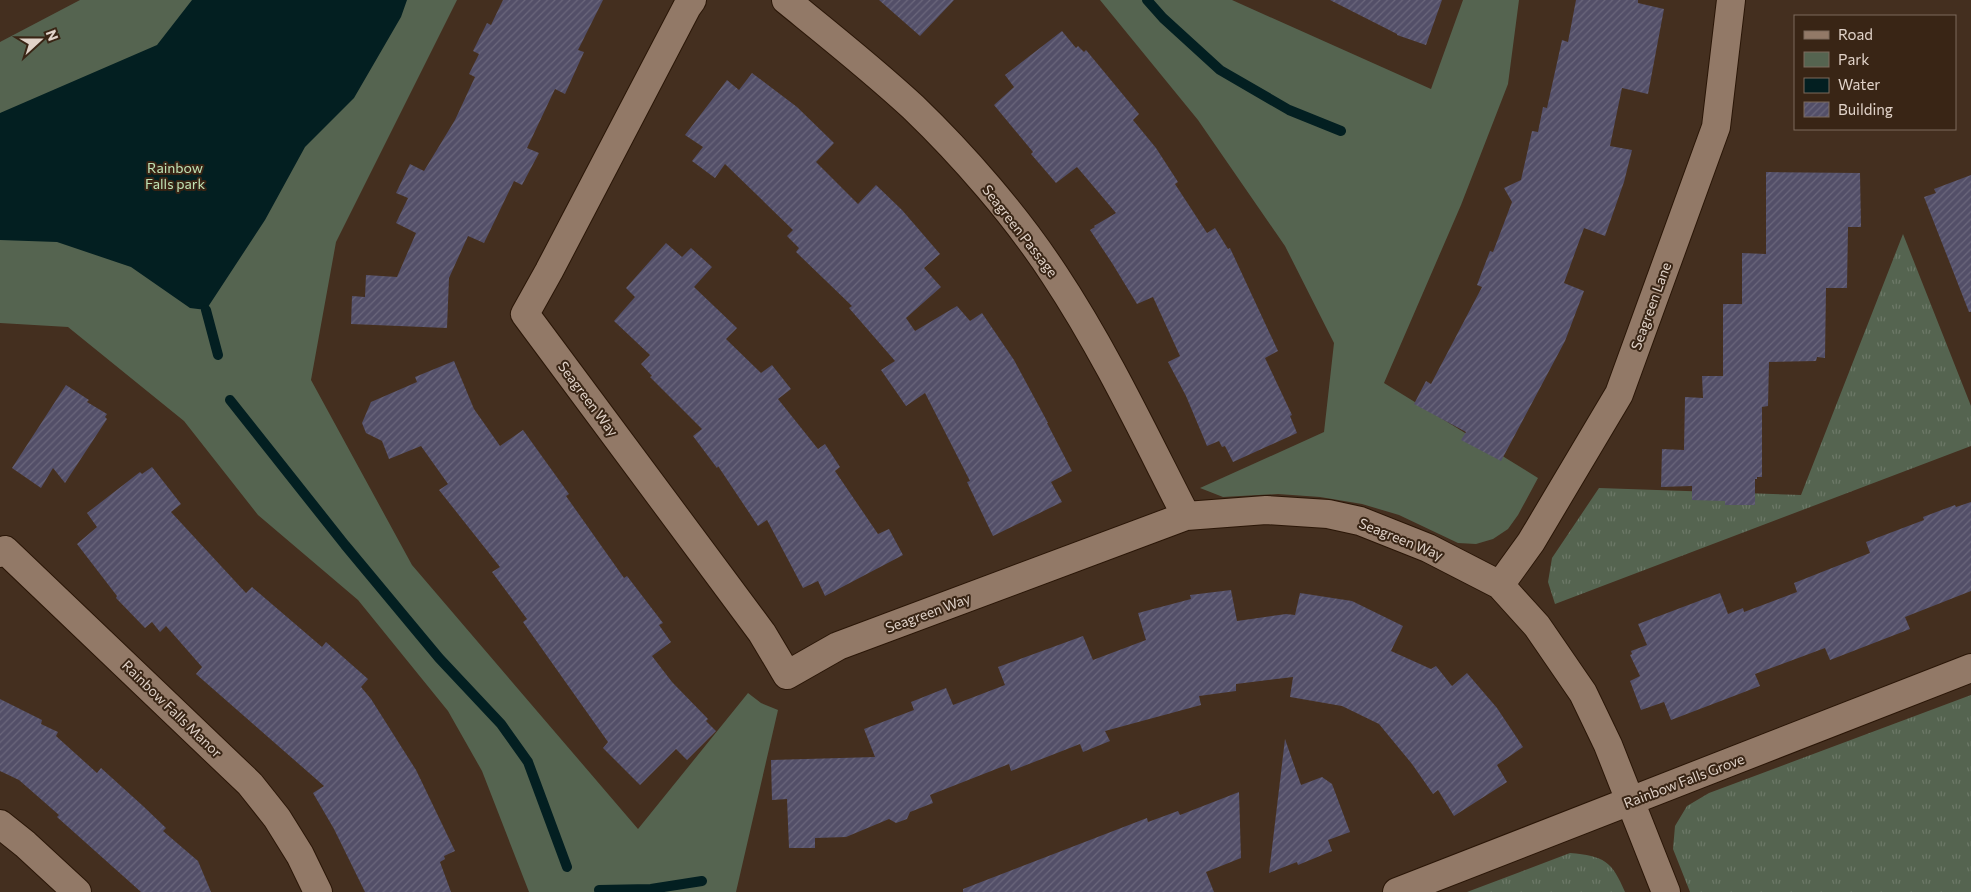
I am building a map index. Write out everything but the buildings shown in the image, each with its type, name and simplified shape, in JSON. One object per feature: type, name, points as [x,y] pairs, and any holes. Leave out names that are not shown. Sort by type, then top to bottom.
[{"type":"street","name":"Seagreen Way","points":[[692,0],[549,272],[524,314],[762,633],[787,675],[838,646],[1186,516],[1266,510],[1328,514],[1394,533],[1428,548],[1500,585],[1537,626],[1583,693],[1608,745],[1666,892]]},
{"type":"street","name":"Seagreen Passage","points":[[786,0],[913,108],[976,174],[1028,238],[1058,281],[1111,368],[1186,516]]},
{"type":"street","name":"Seagreen Lane","points":[[1500,585],[1531,542],[1619,394],[1716,127],[1731,0]]},
{"type":"street","name":"Rainbow Falls Manor","points":[[0,553],[5,550],[250,784],[278,818],[300,855],[318,892]]},
{"type":"street","name":"Rainbow Falls Grove","points":[[1397,892],[1971,668]]},
{"type":"street","points":[[0,824],[25,844],[77,892]]},
{"type":"green space","name":"Rainbow Falls park","points":[[80,0],[457,0],[336,242],[311,380],[412,565],[638,829],[748,693],[761,703],[778,710],[736,892],[529,892],[482,771],[448,711],[358,600],[258,515],[184,421],[68,327],[0,323],[0,42]]},
{"type":"green space","points":[[1100,0],[1232,0],[1431,89],[1463,0],[1519,0],[1508,84],[1461,205],[1384,383],[1538,478],[1518,515],[1508,529],[1493,539],[1476,544],[1458,543],[1399,515],[1362,504],[1320,497],[1278,494],[1223,497],[1200,488],[1324,432],[1334,343],[1285,246],[1198,120]]},
{"type":"green space","points":[[1903,234],[1971,406],[1971,446],[1555,604],[1548,582],[1552,558],[1599,488],[1801,495]]},
{"type":"green space","points":[[1971,695],[1971,892],[1690,892],[1673,849],[1675,826],[1687,806],[1709,793]]},
{"type":"green space","points":[[1570,853],[1599,858],[1605,862],[1616,873],[1625,892],[1467,892]]},
{"type":"water","points":[[192,0],[407,0],[401,17],[354,98],[305,147],[265,220],[206,310],[190,308],[131,267],[57,242],[0,240],[0,113],[157,45]]},
{"type":"waterway","points":[[1147,0],[1163,18],[1220,70],[1289,110],[1341,131]]},
{"type":"waterway","points":[[206,310],[218,355]]},
{"type":"waterway","points":[[230,400],[345,545],[439,658],[501,724],[528,762],[567,867]]},
{"type":"waterway","points":[[599,890],[651,889],[702,881]]}]
